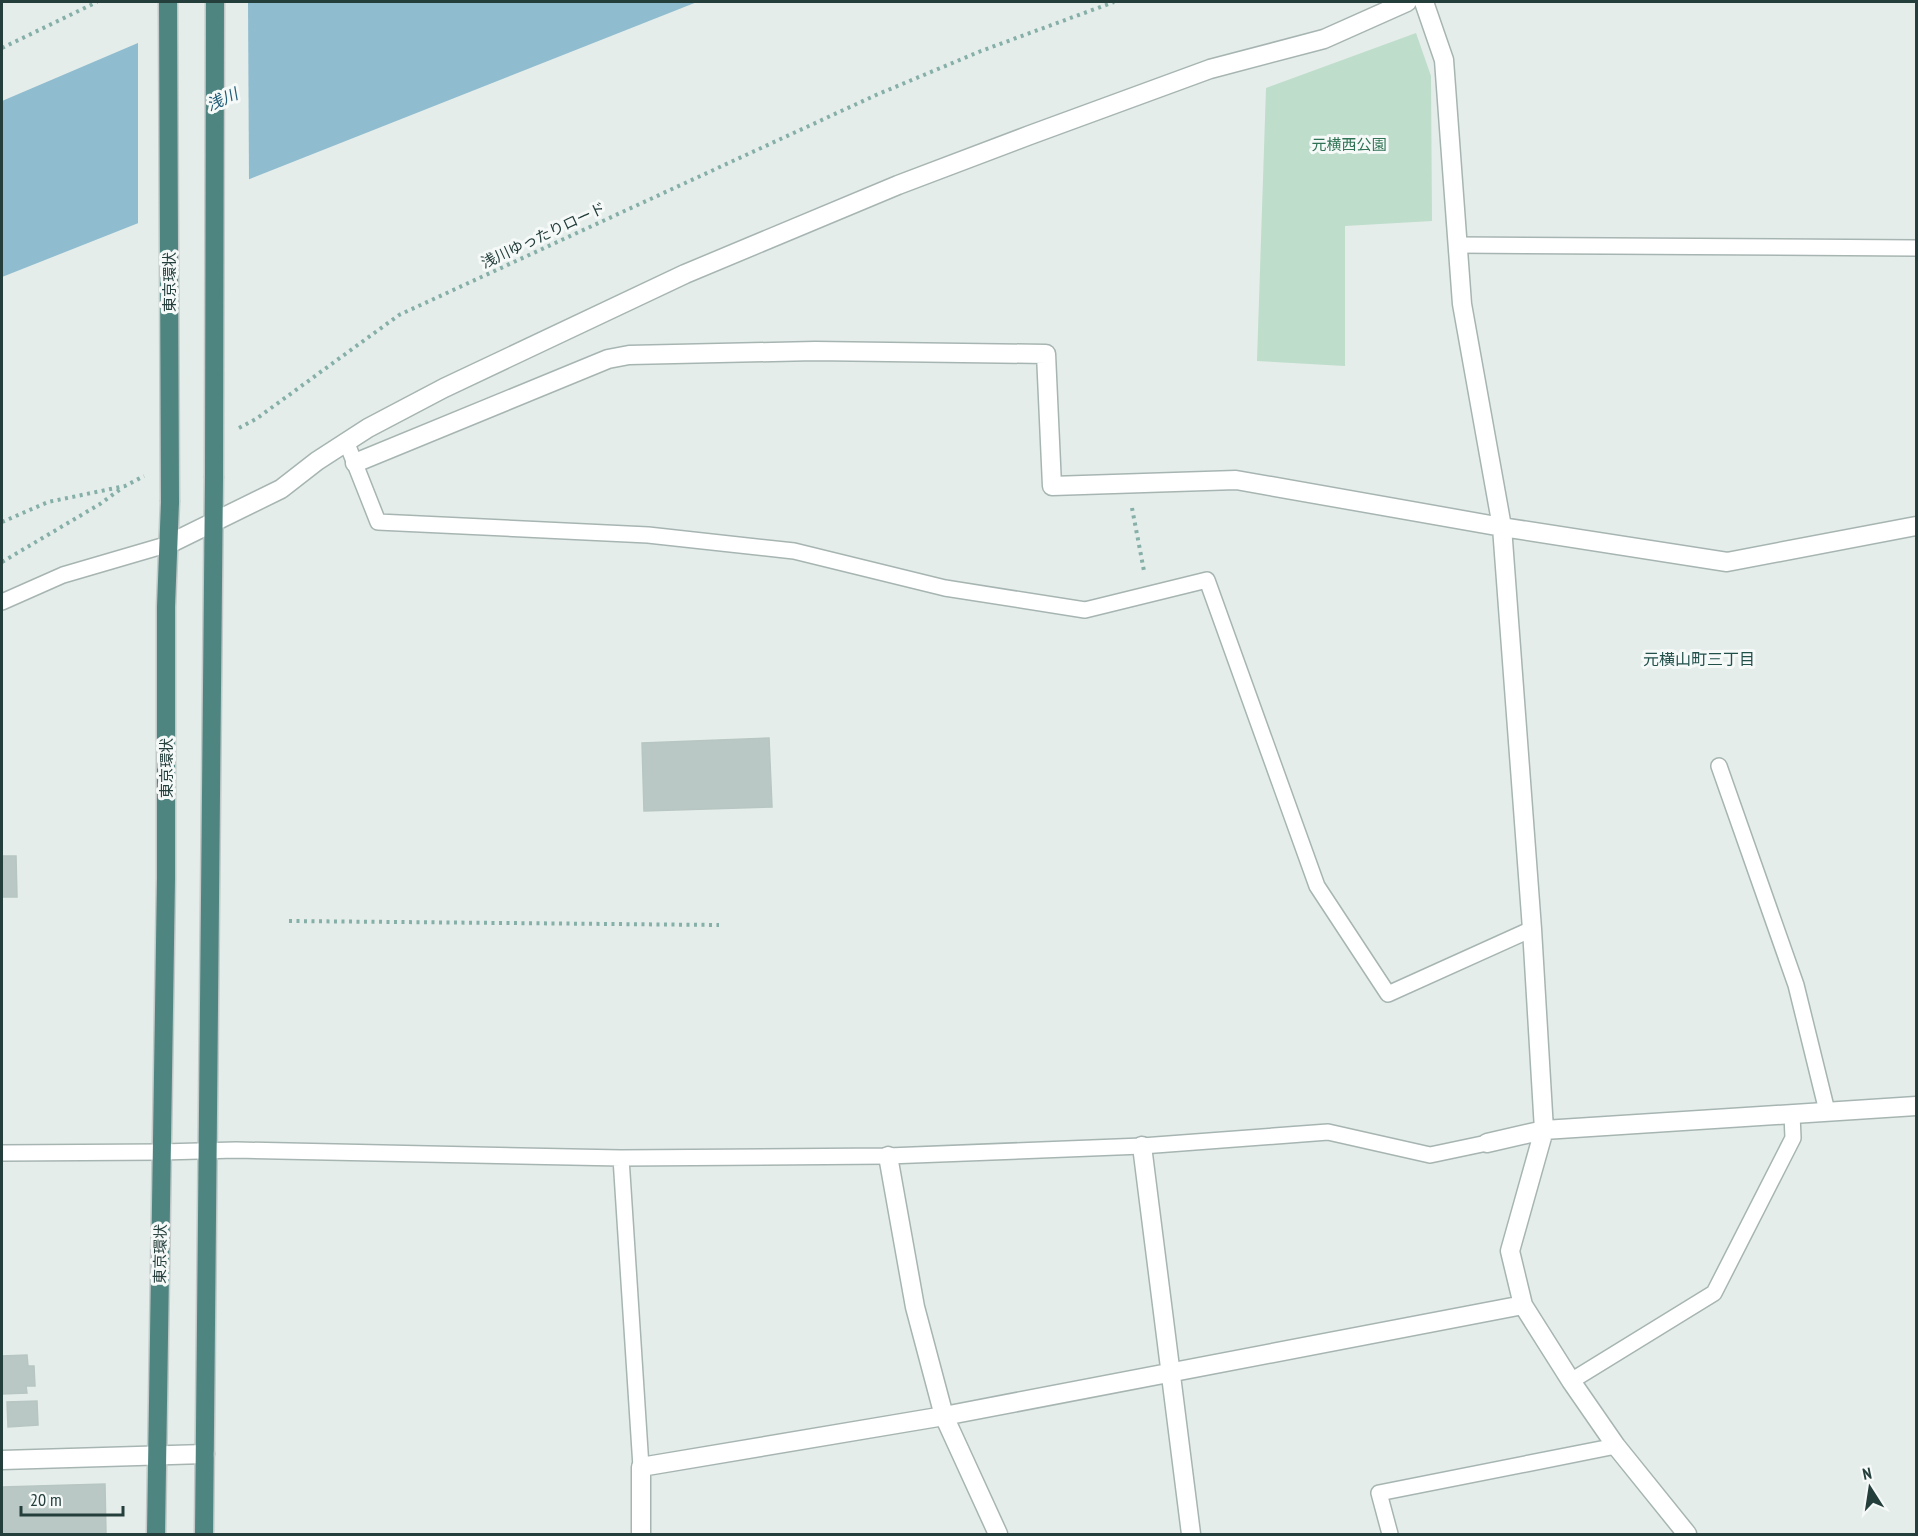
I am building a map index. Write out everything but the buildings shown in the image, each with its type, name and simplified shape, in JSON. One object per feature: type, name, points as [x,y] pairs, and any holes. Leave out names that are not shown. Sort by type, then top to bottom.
[{"type":"highway","name":"東京環状","points":[[156,1534],[166,867],[166,607],[170,502],[168,2]]},
{"type":"highway","points":[[204,1534],[215,523],[215,2]]},
{"type":"street","points":[[169,544],[281,489],[346,441],[444,388],[685,274],[775,235],[1041,131],[1210,69],[1324,39],[1407,2]]},
{"type":"street","points":[[1424,2],[1444,60],[1462,304],[1502,527],[1532,930],[1544,1130],[1510,1251],[1523,1305],[1616,1446],[1687,1534]]},
{"type":"street","points":[[355,464],[608,358],[629,355],[815,351],[1046,354],[1052,486],[1236,480],[1502,527],[1727,562],[1917,526]]},
{"type":"street","points":[[1487,1143],[1544,1130],[1917,1106]]},
{"type":"street","points":[[1142,1146],[1191,1534]]},
{"type":"street","points":[[888,1156],[915,1307],[944,1416],[998,1534]]},
{"type":"street","points":[[641,1534],[641,1467],[944,1416],[1523,1305]]},
{"type":"street","points":[[2,1460],[205,1454]]},
{"type":"lane","points":[[1457,245],[1917,248]]},
{"type":"lane","points":[[346,441],[378,522],[648,536],[794,551],[945,588],[1085,610],[1207,580],[1317,886],[1388,994],[1532,930]]},
{"type":"lane","points":[[2,602],[63,575],[169,544]]},
{"type":"lane","points":[[1719,766],[1796,985],[1827,1111]]},
{"type":"lane","points":[[1571,1381],[1714,1293],[1792,1138],[1792,1114]]},
{"type":"lane","points":[[2,1152],[209,1151],[621,1158],[888,1156],[1142,1146],[1328,1132],[1430,1155],[1487,1143]]},
{"type":"lane","points":[[621,1158],[641,1467]]},
{"type":"lane","points":[[1390,1534],[1379,1493],[1616,1446]]},
{"type":"path","points":[[2,48],[97,2]]},
{"type":"path","name":"浅川ゆったりロード","points":[[236,429],[256,419],[399,315],[876,95],[981,51],[1114,2]]},
{"type":"path","points":[[2,562],[145,476]]},
{"type":"path","points":[[1127,483],[1148,595]]},
{"type":"path","points":[[2,522],[48,502],[125,486]]},
{"type":"path","points":[[289,921],[719,925]]},
{"type":"green space","name":"元横西公園","points":[[1416,33],[1431,76],[1432,221],[1345,226],[1345,366],[1257,361],[1266,88]]},
{"type":"water","name":"浅川","points":[[234,2],[697,2],[2,277],[2,101]]},
{"type":"pier","points":[[227,2],[248,2],[249,182],[138,226],[138,40]]},
{"type":"district","name":"元横山町三丁目","points":[[1699,659]]}]
